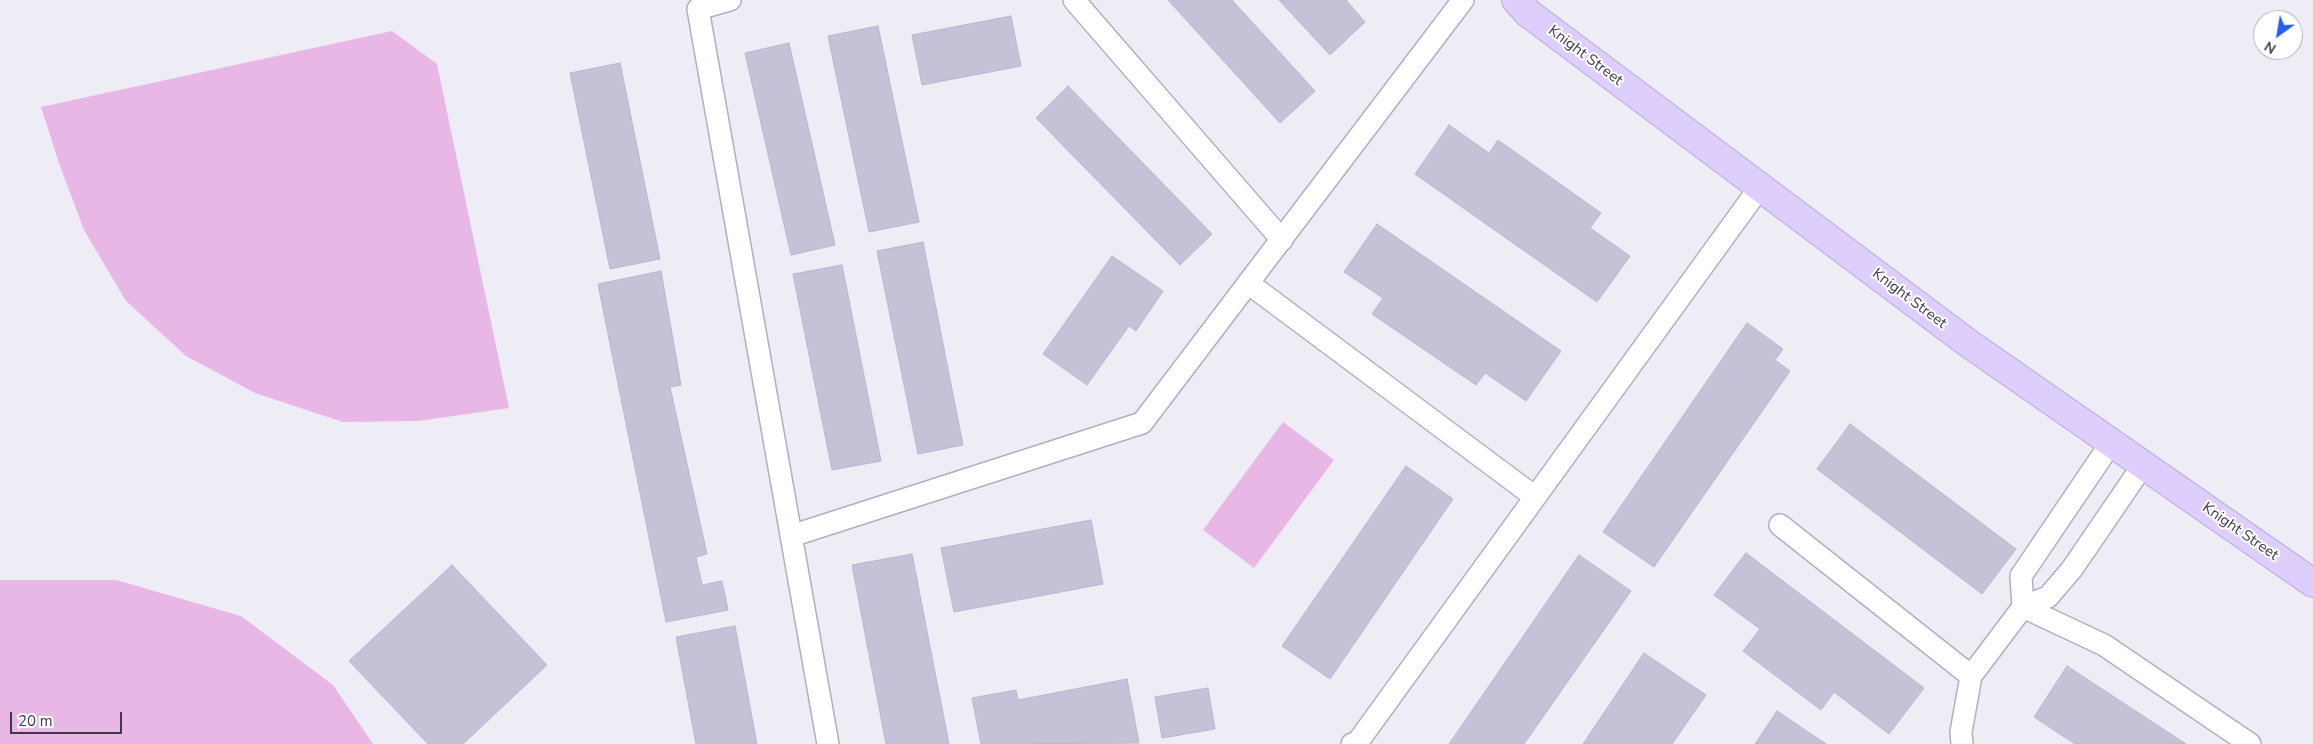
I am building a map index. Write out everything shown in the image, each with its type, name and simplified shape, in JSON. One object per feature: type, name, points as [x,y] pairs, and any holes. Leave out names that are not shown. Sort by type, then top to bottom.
[{"type":"street","name":"Knight Street","points":[[1516,0],[1528,13],[1968,344],[2313,583]]},
{"type":"lane","points":[[730,0],[698,9],[828,744]]},
{"type":"lane","points":[[1074,0],[1282,240]]},
{"type":"lane","points":[[791,536],[1142,423],[1463,0]]},
{"type":"lane","points":[[1352,744],[1357,743],[1363,735],[1760,187]]},
{"type":"lane","points":[[1248,283],[1535,497]]},
{"type":"lane","points":[[2023,607],[2021,576],[2111,443]]},
{"type":"lane","points":[[1962,744],[1961,732],[1971,676],[2023,607],[2048,597],[2060,583],[2143,465]]},
{"type":"lane","points":[[1780,525],[1971,676]]},
{"type":"lane","points":[[2023,607],[2104,645],[2250,744]]},
{"type":"shaded area","points":[[392,31],[437,64],[509,408],[418,421],[343,422],[255,393],[186,356],[126,301],[84,230],[41,107]]},
{"type":"shaded area","points":[[1283,422],[1334,460],[1254,568],[1203,530]]},
{"type":"shaded area","points":[[0,580],[116,580],[241,616],[333,685],[373,744],[0,744]]},
{"type":"building","points":[[1168,0],[1232,0],[1315,91],[1280,123]]},
{"type":"building","points":[[1279,0],[1346,0],[1365,22],[1330,55]]},
{"type":"building","points":[[1011,16],[1021,66],[922,85],[912,35]]},
{"type":"building","points":[[878,26],[919,222],[869,232],[828,36]]},
{"type":"building","points":[[789,43],[835,245],[791,255],[745,53]]},
{"type":"building","points":[[620,63],[660,259],[610,269],[570,73]]},
{"type":"building","points":[[1068,86],[1212,234],[1180,265],[1036,118]]},
{"type":"building","points":[[1449,125],[1489,153],[1498,140],[1601,213],[1590,228],[1630,256],[1597,302],[1415,174]]},
{"type":"building","points":[[1377,224],[1561,351],[1526,401],[1485,373],[1476,385],[1372,314],[1383,298],[1344,272]]},
{"type":"building","points":[[923,242],[963,445],[918,454],[877,251]]},
{"type":"building","points":[[1112,256],[1163,291],[1136,331],[1129,326],[1087,385],[1043,354]]},
{"type":"building","points":[[842,265],[881,461],[832,470],[793,274]]},
{"type":"building","points":[[661,271],[681,385],[670,387],[707,554],[696,557],[702,585],[722,581],[728,610],[666,622],[598,284]]},
{"type":"building","points":[[1747,323],[1783,349],[1775,360],[1790,371],[1654,567],[1603,532]]},
{"type":"building","points":[[1850,424],[2016,549],[1982,594],[1817,469]]},
{"type":"building","points":[[1406,466],[1453,499],[1330,679],[1282,646]]},
{"type":"building","points":[[1091,520],[1103,584],[954,612],[941,548]]},
{"type":"building","points":[[1746,553],[1924,688],[1889,734],[1834,692],[1821,710],[1743,651],[1760,629],[1714,595]]},
{"type":"building","points":[[912,554],[949,744],[886,744],[852,565]]},
{"type":"building","points":[[1579,555],[1631,591],[1524,744],[1449,744]]},
{"type":"building","points":[[452,565],[547,665],[463,744],[428,744],[349,661]]},
{"type":"building","points":[[735,626],[757,744],[696,744],[676,637]]},
{"type":"building","points":[[1644,653],[1706,695],[1672,744],[1583,744]]},
{"type":"building","points":[[2067,666],[2186,744],[2075,744],[2034,717]]},
{"type":"building","points":[[1127,679],[1139,743],[981,744],[972,698],[1016,690],[1018,700]]},
{"type":"building","points":[[1208,688],[1215,729],[1162,738],[1155,697]]},
{"type":"building","points":[[1777,711],[1826,744],[1755,744]]}]
